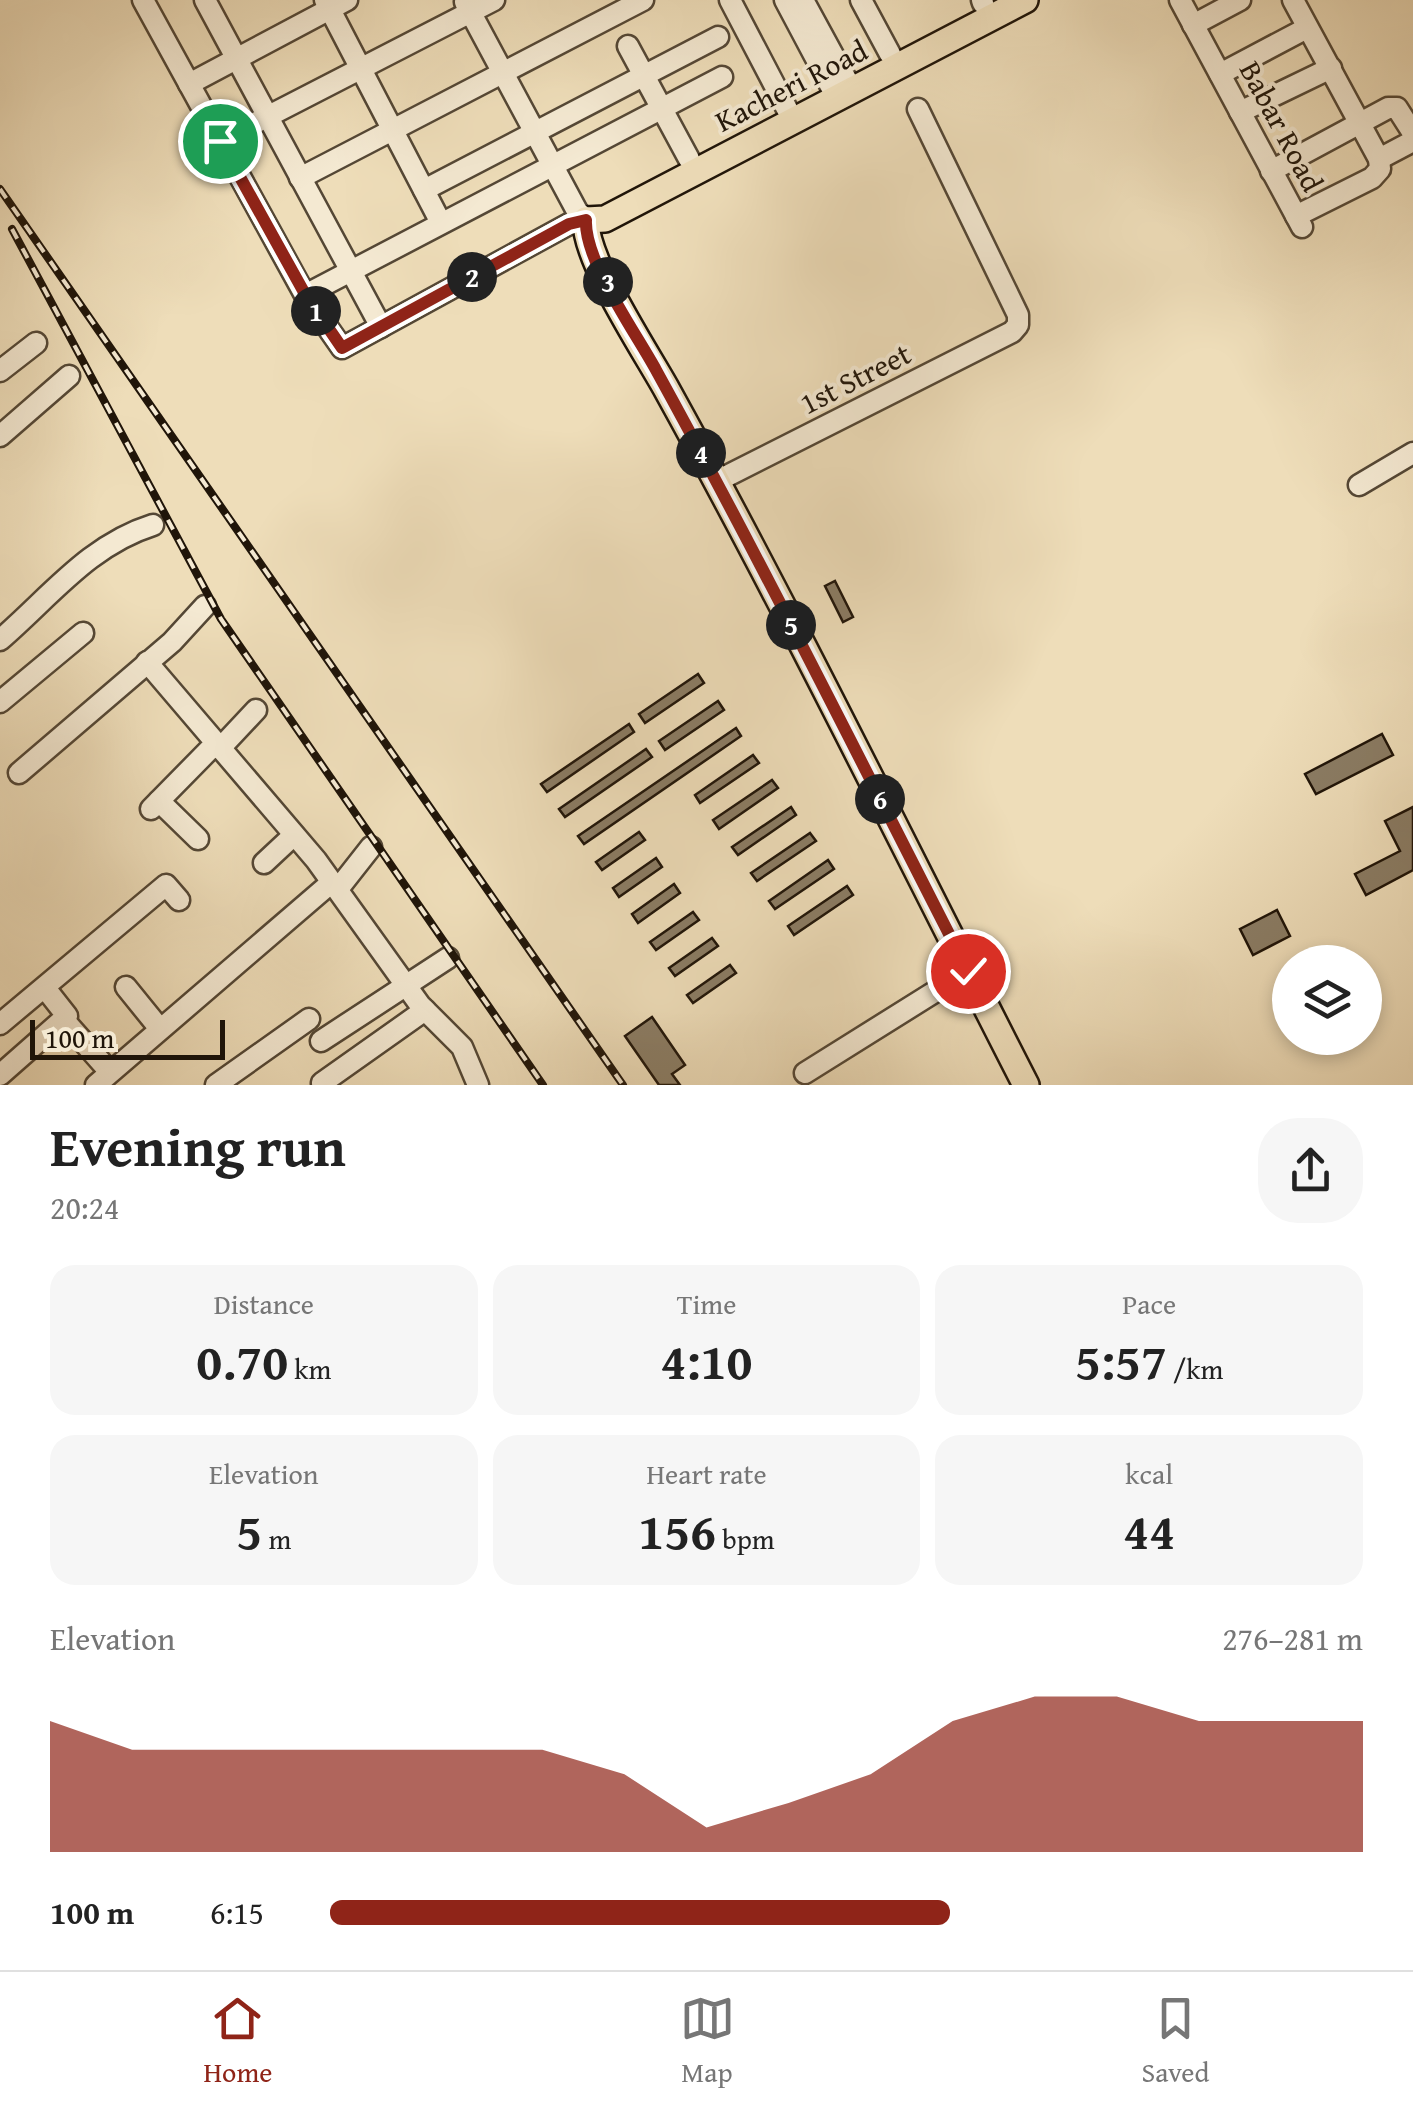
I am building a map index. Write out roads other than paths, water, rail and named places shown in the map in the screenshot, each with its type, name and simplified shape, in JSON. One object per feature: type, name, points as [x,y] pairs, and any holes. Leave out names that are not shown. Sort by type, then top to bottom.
[{"type":"main road","name":"Kacheri Road","points":[[586,220],[605,219],[841,87],[1025,0]]},
{"type":"main road","name":"Kacheri Road","points":[[586,220],[786,108],[841,87],[890,54],[985,1]]},
{"type":"main road","points":[[586,220],[585,235],[601,270],[717,481],[1026,1085]]},
{"type":"street","points":[[143,0],[305,294],[722,77]]},
{"type":"street","points":[[206,0],[381,327]]},
{"type":"street","points":[[220,141],[361,69],[468,6],[494,0]]},
{"type":"street","points":[[300,178],[502,73],[612,7],[643,0]]},
{"type":"street","points":[[730,0],[786,108]]},
{"type":"street","points":[[785,0],[841,87]]},
{"type":"street","points":[[803,0],[841,87]]},
{"type":"street","name":"Babar Road","points":[[1180,0],[1299,222],[1372,178],[1380,169],[1379,159]]},
{"type":"street","points":[[1194,24],[1240,0]]},
{"type":"street","points":[[1293,0],[1379,159],[1413,141]]},
{"type":"street","points":[[866,2],[890,54]]},
{"type":"street","points":[[189,84],[334,3],[361,69],[441,224]]},
{"type":"street","points":[[468,6],[533,134],[586,220]]},
{"type":"street","points":[[1220,74],[1307,28]]},
{"type":"street","points":[[424,190],[718,37]]},
{"type":"street","points":[[628,46],[690,159]]},
{"type":"street","points":[[1240,112],[1331,68]]},
{"type":"street","points":[[1272,171],[1388,108],[1397,108],[1413,132]]},
{"type":"street","name":"1st Street","points":[[717,481],[1018,326],[1018,315],[918,109]]},
{"type":"street","name":"Kacheri Road","points":[[305,294],[342,348],[569,224],[586,220]]},
{"type":"street","points":[[0,370],[36,343]]},
{"type":"street","points":[[0,436],[69,376]]},
{"type":"street","points":[[1360,486],[1413,454]]},
{"type":"street","points":[[0,640],[100,549],[121,535],[153,524]]},
{"type":"street","points":[[19,773],[172,642],[205,606]]},
{"type":"street","points":[[0,702],[83,633]]},
{"type":"street","points":[[147,662],[336,886],[425,1010],[462,1047],[478,1085]]},
{"type":"street","points":[[198,839],[155,805],[256,710]]},
{"type":"street","points":[[264,863],[294,835]]},
{"type":"street","points":[[63,1020],[103,1079],[336,886],[371,847]]},
{"type":"street","points":[[0,1024],[166,886],[179,900]]},
{"type":"street","points":[[321,1041],[448,958]]},
{"type":"street","points":[[805,1073],[968,971]]},
{"type":"street","points":[[0,1075],[68,1012],[45,988]]},
{"type":"street","points":[[126,988],[160,1029]]},
{"type":"street","points":[[322,1083],[425,1010]]},
{"type":"street","points":[[216,1085],[309,1019]]},
{"type":"railway","points":[[0,189],[623,1085]]},
{"type":"railway","points":[[12,229],[221,619],[543,1085]]}]
